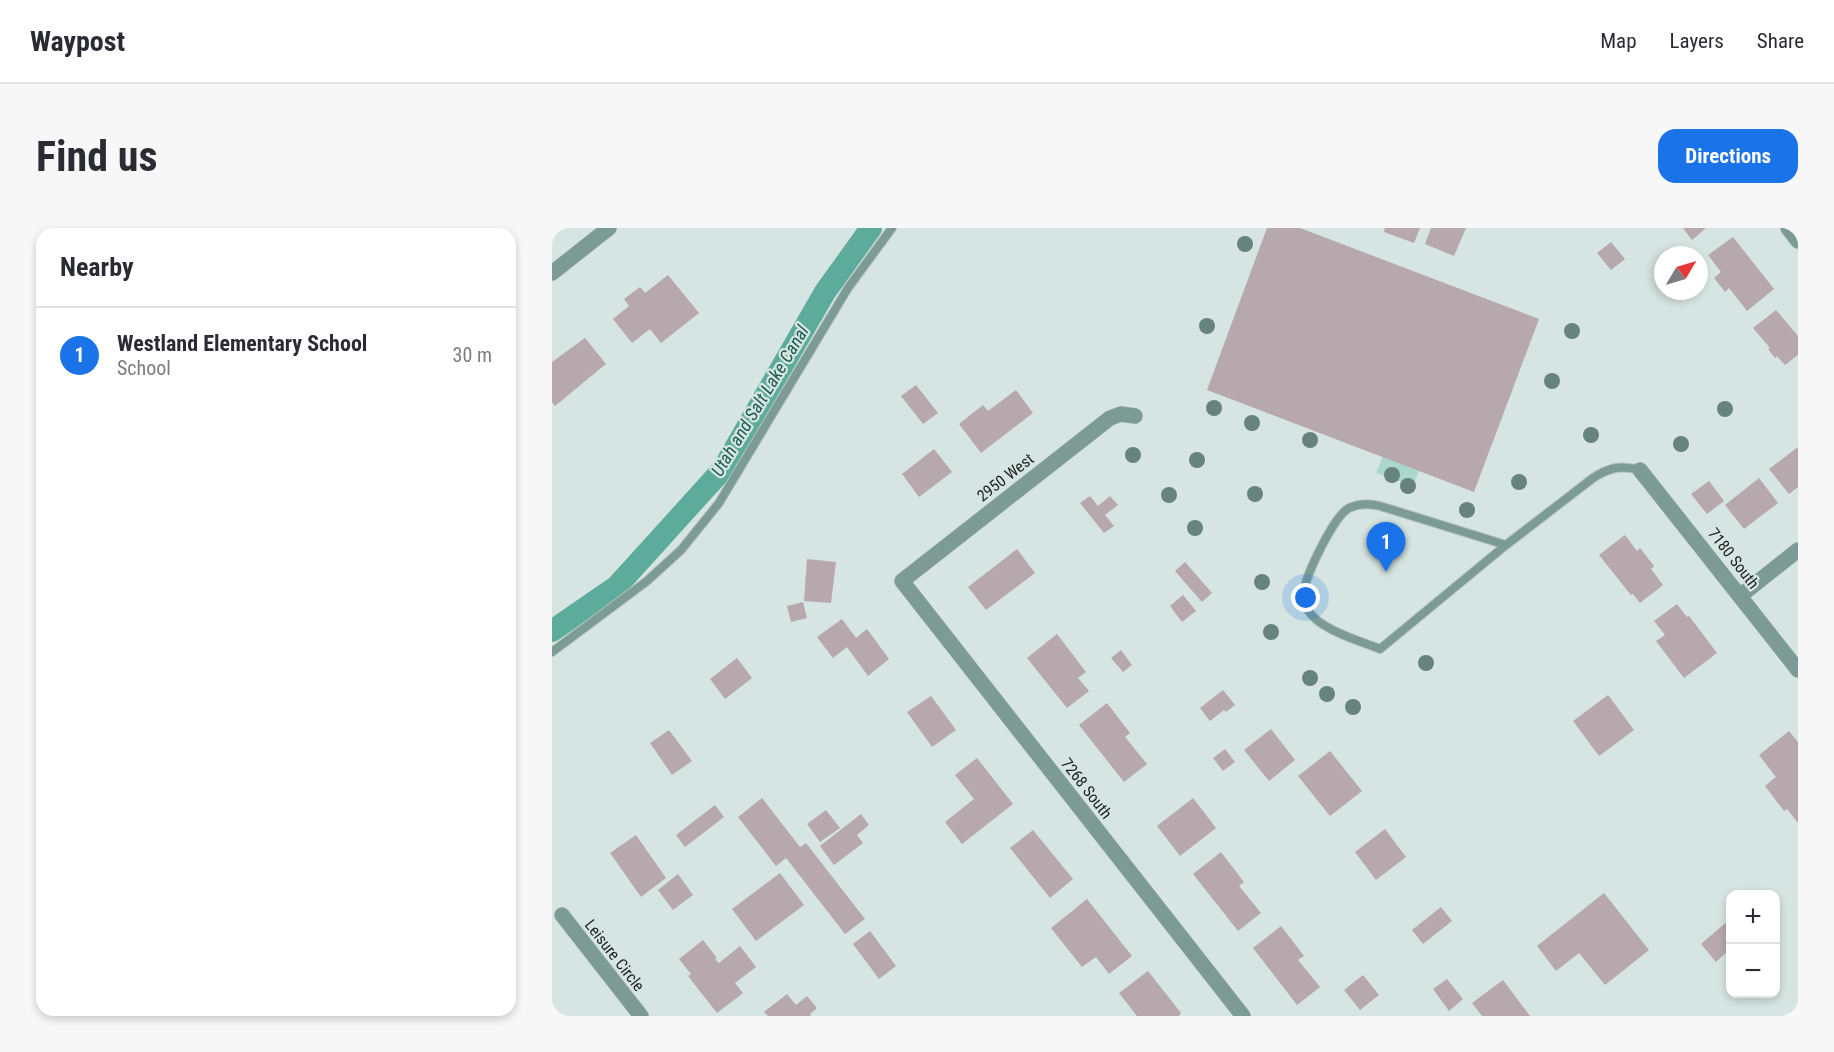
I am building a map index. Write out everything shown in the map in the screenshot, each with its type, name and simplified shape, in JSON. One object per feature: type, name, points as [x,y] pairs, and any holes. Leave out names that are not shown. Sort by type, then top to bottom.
[{"type":"street","points":[[552,273],[609,228]]},
{"type":"street","points":[[1788,228],[1798,241]]},
{"type":"street","name":"2950 West","points":[[902,581],[1110,417],[1121,414],[1135,416]]},
{"type":"street","name":"7180 South","points":[[1640,470],[1798,670]]},
{"type":"street","points":[[1740,596],[1798,550]]},
{"type":"street","name":"7268 South","points":[[902,581],[1243,1016]]},
{"type":"street","name":"Leisure Circle","points":[[562,915],[641,1016]]},
{"type":"lane","points":[[552,652],[647,581],[681,550],[719,503],[848,288],[892,228]]},
{"type":"lane","points":[[1506,545],[1364,503],[1347,509],[1335,522],[1316,559],[1304,591],[1308,610],[1323,625],[1380,649],[1506,545],[1602,472],[1625,466],[1640,470]]},
{"type":"green space","points":[[1385,451],[1421,465],[1413,486],[1376,473]]},
{"type":"building","points":[[1267,228],[1300,228],[1539,319],[1474,492],[1207,390]]},
{"type":"building","points":[[1385,228],[1420,228],[1414,243],[1384,232]]},
{"type":"building","points":[[1431,228],[1466,228],[1454,256],[1425,244]]},
{"type":"building","points":[[1683,228],[1706,228],[1692,240]]},
{"type":"building","points":[[1733,237],[1774,289],[1747,311],[1729,288],[1725,292],[1714,278],[1721,272],[1708,255]]},
{"type":"building","points":[[1611,242],[1625,259],[1611,270],[1597,253]]},
{"type":"building","points":[[668,275],[699,313],[661,343],[650,329],[632,343],[613,319],[629,306],[624,299],[640,287],[645,293]]},
{"type":"building","points":[[1776,310],[1798,336],[1798,355],[1785,365],[1777,356],[1775,358],[1768,349],[1770,348],[1753,328]]},
{"type":"building","points":[[585,338],[606,364],[555,406],[552,402],[552,362]]},
{"type":"building","points":[[916,385],[938,413],[923,424],[901,396]]},
{"type":"building","points":[[1016,390],[1033,413],[981,453],[959,424],[983,405],[988,411]]},
{"type":"building","points":[[1798,447],[1798,487],[1789,494],[1769,469]]},
{"type":"building","points":[[934,449],[952,472],[919,497],[902,474]]},
{"type":"building","points":[[1759,478],[1778,503],[1744,529],[1725,505]]},
{"type":"building","points":[[1709,481],[1724,501],[1707,514],[1691,494]]},
{"type":"building","points":[[1090,496],[1098,506],[1110,496],[1118,505],[1105,515],[1114,526],[1104,533],[1080,503]]},
{"type":"building","points":[[1625,535],[1637,551],[1640,548],[1654,566],[1651,569],[1663,585],[1640,603],[1599,555]]},
{"type":"building","points":[[1017,549],[1035,573],[986,610],[968,587]]},
{"type":"building","points":[[807,559],[836,562],[831,603],[804,601]]},
{"type":"building","points":[[1185,562],[1212,593],[1202,602],[1175,571]]},
{"type":"building","points":[[1183,595],[1196,611],[1182,622],[1170,606]]},
{"type":"building","points":[[803,602],[807,618],[791,622],[787,606]]},
{"type":"building","points":[[1677,604],[1717,653],[1684,678],[1656,641],[1665,635],[1654,621]]},
{"type":"building","points":[[842,619],[856,638],[867,629],[889,659],[868,676],[847,647],[833,658],[817,637]]},
{"type":"building","points":[[1057,634],[1086,672],[1078,678],[1089,691],[1067,708],[1027,658]]},
{"type":"building","points":[[1121,650],[1132,665],[1123,672],[1111,658]]},
{"type":"building","points":[[737,658],[752,678],[725,699],[710,679]]},
{"type":"building","points":[[1223,690],[1235,705],[1210,721],[1200,708]]},
{"type":"building","points":[[1608,695],[1634,730],[1599,756],[1573,721]]},
{"type":"building","points":[[931,696],[956,730],[932,747],[907,712]]},
{"type":"building","points":[[1107,703],[1130,733],[1125,737],[1147,764],[1124,782],[1079,725]]},
{"type":"building","points":[[1271,729],[1295,760],[1269,781],[1244,750]]},
{"type":"building","points":[[669,730],[692,761],[672,775],[650,743]]},
{"type":"building","points":[[1789,731],[1798,742],[1798,823],[1787,809],[1784,811],[1765,786],[1776,777],[1759,755]]},
{"type":"building","points":[[1225,749],[1235,762],[1223,771],[1213,758]]},
{"type":"building","points":[[1330,751],[1362,791],[1330,816],[1298,776]]},
{"type":"building","points":[[977,758],[1013,804],[962,844],[945,822],[974,799],[955,775]]},
{"type":"building","points":[[762,798],[800,847],[806,843],[865,919],[845,934],[786,858],[776,866],[738,817]]},
{"type":"building","points":[[1193,798],[1216,828],[1180,856],[1157,826]]},
{"type":"building","points":[[715,805],[724,817],[685,847],[676,835]]},
{"type":"building","points":[[826,810],[840,828],[820,842],[807,824]]},
{"type":"building","points":[[861,814],[869,825],[857,835],[863,843],[834,865],[820,846]]},
{"type":"building","points":[[1385,829],[1406,857],[1376,880],[1355,852]]},
{"type":"building","points":[[1033,830],[1073,879],[1050,898],[1010,848]]},
{"type":"building","points":[[636,835],[666,878],[641,897],[610,853]]},
{"type":"building","points":[[1221,852],[1244,882],[1239,886],[1261,913],[1238,931],[1193,874]]},
{"type":"building","points":[[780,873],[804,905],[756,941],[732,909]]},
{"type":"building","points":[[678,874],[693,895],[673,910],[658,890]]},
{"type":"building","points":[[1604,893],[1649,950],[1605,985],[1579,953],[1556,971],[1537,946]]},
{"type":"building","points":[[1087,899],[1132,956],[1109,974],[1096,957],[1082,967],[1051,928]]},
{"type":"building","points":[[1441,907],[1452,921],[1423,944],[1412,930]]},
{"type":"building","points":[[1726,922],[1726,953],[1716,962],[1701,944]]},
{"type":"building","points":[[1281,926],[1304,956],[1298,960],[1320,987],[1297,1005],[1253,948]]},
{"type":"building","points":[[870,931],[896,966],[879,979],[853,944]]},
{"type":"building","points":[[703,940],[719,963],[740,946],[756,967],[735,983],[743,993],[717,1013],[688,976],[691,974],[679,959]]},
{"type":"building","points":[[1148,971],[1181,1013],[1179,1016],[1137,1016],[1119,993]]},
{"type":"building","points":[[1363,975],[1379,995],[1360,1010],[1344,990]]},
{"type":"building","points":[[1447,979],[1463,999],[1449,1011],[1433,989]]},
{"type":"building","points":[[1503,980],[1530,1016],[1482,1016],[1472,1003]]},
{"type":"building","points":[[787,994],[796,1005],[807,996],[817,1008],[810,1014],[811,1016],[768,1016],[764,1012]]},
{"type":"waterway","name":"Utah and Salt Lake Canal","points":[[552,631],[617,586],[723,469],[825,292],[871,228]]},
{"type":"place","name":"Westland Elementary School","points":[[1386,572]]}]
